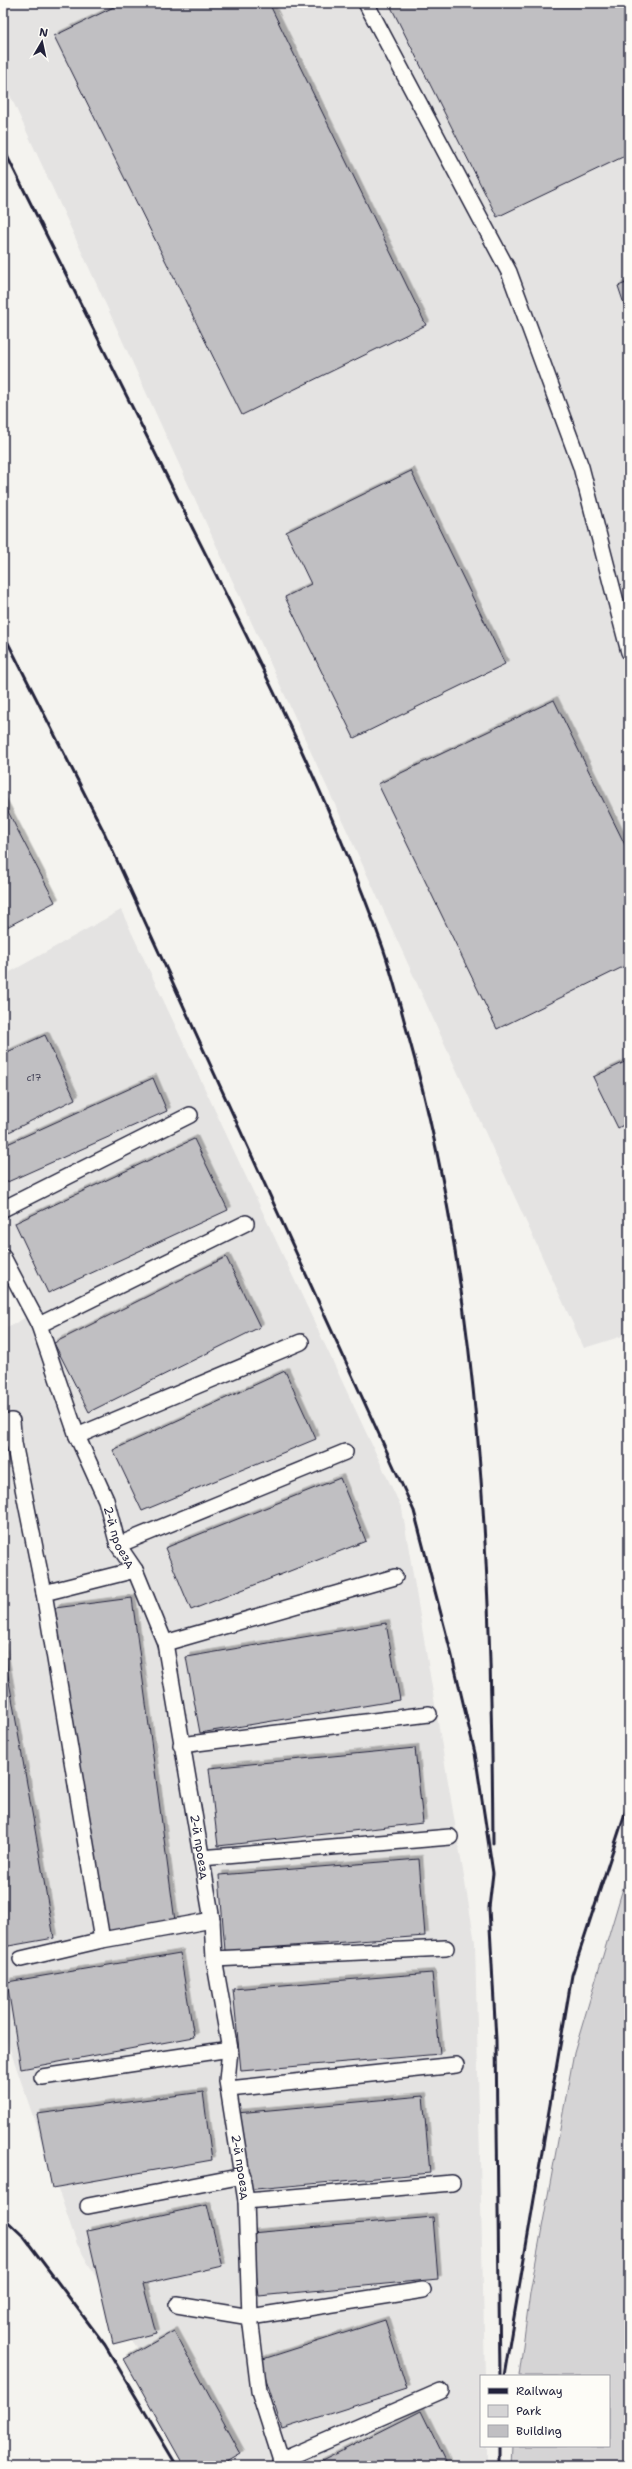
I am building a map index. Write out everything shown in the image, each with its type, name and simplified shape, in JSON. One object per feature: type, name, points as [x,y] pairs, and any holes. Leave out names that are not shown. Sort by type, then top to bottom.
[{"type":"lane","points":[[366,3],[509,272],[581,467],[629,652]]},
{"type":"lane","points":[[3,1209],[190,1115]]},
{"type":"lane","points":[[39,1326],[246,1223]]},
{"type":"lane","name":"2-й проезд","points":[[3,1257],[39,1326],[77,1436],[106,1500],[118,1545],[135,1570],[165,1643],[181,1745],[212,1920],[214,1958],[230,2049],[227,2081],[246,2201],[250,2317],[259,2391],[281,2463]]},
{"type":"lane","points":[[77,1436],[300,1342]]},
{"type":"lane","points":[[3,1422],[12,1421],[14,1443],[44,1593],[102,1940]]},
{"type":"lane","points":[[118,1545],[345,1452]]},
{"type":"lane","points":[[44,1593],[135,1570]]},
{"type":"lane","points":[[165,1643],[395,1576]]},
{"type":"lane","points":[[181,1745],[429,1714]]},
{"type":"lane","points":[[201,1858],[450,1837]]},
{"type":"lane","points":[[21,1959],[102,1940],[212,1920]]},
{"type":"lane","points":[[214,1958],[446,1948]]},
{"type":"lane","points":[[42,2077],[230,2049]]},
{"type":"lane","points":[[229,2089],[456,2065]]},
{"type":"lane","points":[[88,2206],[243,2176]]},
{"type":"lane","points":[[246,2201],[452,2183]]},
{"type":"lane","points":[[177,2305],[250,2317],[423,2290]]},
{"type":"lane","points":[[281,2463],[441,2391]]},
{"type":"shaded area","points":[[3,3],[629,3],[629,1334],[584,1348],[3,80]]},
{"type":"shaded area","points":[[121,910],[402,1509],[475,1942],[485,2375],[480,2375],[480,2447],[487,2447],[487,2466],[204,2466],[77,2244],[3,2029],[3,1330],[32,1314],[3,1258],[3,976]]},
{"type":"green space","points":[[629,1868],[629,2466],[511,2466],[512,2447],[610,2447],[610,2375],[519,2375],[530,2293],[574,2053]]},
{"type":"building","points":[[122,3],[269,3],[426,325],[242,415],[54,36]]},
{"type":"building","points":[[389,3],[629,3],[629,154],[497,217]]},
{"type":"building","points":[[629,282],[629,319],[618,286]]},
{"type":"building","points":[[411,471],[505,664],[354,738],[285,597],[311,584],[286,532]]},
{"type":"building","points":[[554,700],[629,853],[629,964],[497,1029],[378,784]]},
{"type":"building","points":[[3,802],[55,902],[3,929]]},
{"type":"building","points":[[45,1035],[75,1099],[3,1135],[3,1054]]},
{"type":"building","points":[[629,1060],[629,1122],[618,1128],[593,1077]]},
{"type":"building","points":[[153,1078],[167,1111],[3,1184],[3,1146]]},
{"type":"building","points":[[194,1139],[228,1210],[48,1293],[15,1223]]},
{"type":"building","points":[[226,1257],[260,1327],[89,1412],[54,1343]]},
{"type":"building","points":[[285,1371],[316,1439],[142,1511],[113,1450]]},
{"type":"building","points":[[340,1478],[366,1541],[191,1610],[165,1548]]},
{"type":"building","points":[[132,1598],[176,1929],[103,1938],[55,1608]]},
{"type":"building","points":[[386,1623],[400,1700],[200,1733],[186,1657]]},
{"type":"building","points":[[3,1647],[54,1938],[3,1947]]},
{"type":"building","points":[[415,1748],[423,1823],[218,1846],[209,1768]]},
{"type":"building","points":[[419,1859],[425,1936],[225,1951],[219,1875]]},
{"type":"building","points":[[180,1953],[194,2037],[21,2069],[7,1982]]},
{"type":"building","points":[[432,1973],[440,2054],[241,2071],[233,1989]]},
{"type":"building","points":[[203,2092],[212,2160],[52,2188],[37,2114]]},
{"type":"building","points":[[423,2096],[430,2173],[245,2190],[237,2113]]},
{"type":"building","points":[[207,2205],[222,2266],[143,2284],[156,2333],[113,2344],[87,2231]]},
{"type":"building","points":[[433,2217],[438,2279],[259,2296],[251,2233]]},
{"type":"building","points":[[385,2320],[407,2389],[282,2429],[260,2360]]},
{"type":"building","points":[[174,2331],[241,2454],[220,2466],[184,2466],[124,2359]]},
{"type":"building","points":[[421,2411],[448,2466],[312,2466]]},
{"type":"railway","points":[[3,148],[269,681],[340,838],[362,891],[392,977],[432,1130],[452,1231],[467,1332],[485,1536],[492,1741],[493,1843]]},
{"type":"railway","points":[[3,633],[104,832],[414,1511],[452,1656],[475,1753],[493,1873],[489,1908],[496,2040],[500,2375]]},
{"type":"railway","points":[[504,2375],[572,1975],[629,1801]]},
{"type":"railway","points":[[3,2217],[23,2236],[105,2345],[177,2466]]},
{"type":"railway","points":[[499,2447],[499,2466]]}]
